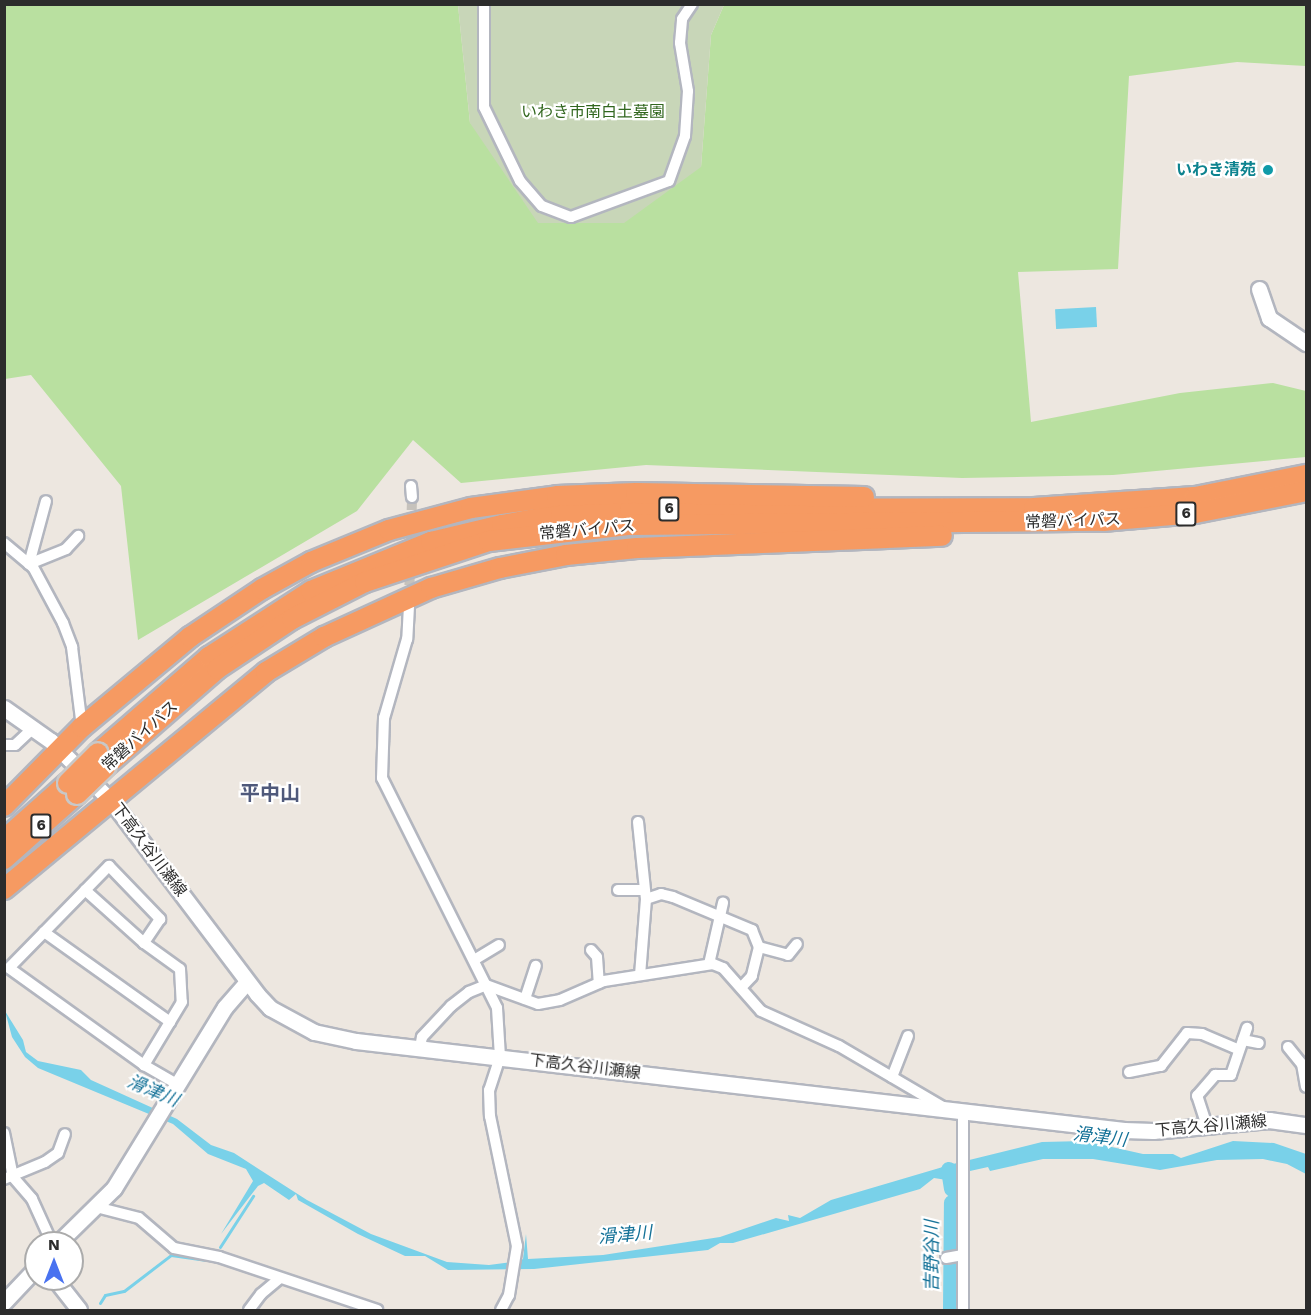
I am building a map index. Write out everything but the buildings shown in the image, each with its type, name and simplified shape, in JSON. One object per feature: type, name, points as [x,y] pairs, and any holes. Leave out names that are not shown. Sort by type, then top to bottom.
[{"type":"highway","name":"常磐バイパス","points":[[4,859],[72,788],[209,657],[311,591],[431,542],[561,514],[630,509],[970,510],[1196,497],[1306,475]]},
{"type":"highway","name":"常磐バイパス","points":[[102,760],[217,669],[292,619],[365,582],[489,541],[630,525],[1064,523],[1195,513],[1306,492]]},
{"type":"highway","points":[[4,806],[82,728],[190,637],[262,588],[344,547],[429,518],[515,500],[598,494],[855,496],[970,510]]},
{"type":"highway","points":[[4,889],[112,802],[225,703],[291,656],[370,614],[459,579],[538,559],[626,549],[901,539],[1064,523]]},
{"type":"highway","name":"常磐バイパス","points":[[4,840],[72,788]]},
{"type":"main road","points":[[1259,289],[1269,318],[1306,343]]},
{"type":"main road","name":"下高久谷川瀬線","points":[[4,708],[34,727],[60,749],[112,802],[247,982],[270,1008],[314,1032],[420,1048],[1124,1130],[1269,1120],[1306,1125]]},
{"type":"main road","points":[[71,1231],[114,1188],[225,1007],[247,982]]},
{"type":"main road","points":[[4,1302],[24,1281]]},
{"type":"main road","points":[[64,1291],[79,1311]]},
{"type":"street","points":[[484,4],[484,107],[520,181],[542,206],[570,217],[669,181],[685,136],[688,91],[680,43],[682,19],[692,4]]},
{"type":"street","points":[[411,486],[412,497]]},
{"type":"street","points":[[29,564],[46,501]]},
{"type":"street","points":[[29,564],[60,552],[78,536]]},
{"type":"street","points":[[6,545],[29,564],[72,647],[82,728]]},
{"type":"street","points":[[4,558],[6,545]]},
{"type":"street","points":[[409,606],[407,639],[384,718],[382,778],[497,1008],[500,1057],[489,1090],[490,1116],[517,1249],[512,1278],[501,1311]]},
{"type":"street","points":[[4,745],[15,745],[34,727]]},
{"type":"street","points":[[638,822],[645,895],[640,975]]},
{"type":"street","points":[[144,942],[160,919],[109,866],[9,968],[144,1065],[177,1084]]},
{"type":"street","points":[[85,890],[144,942],[180,969],[182,1002],[144,1065]]},
{"type":"street","points":[[618,890],[645,895],[661,894],[753,924],[759,946],[752,976],[741,988]]},
{"type":"street","points":[[709,964],[723,903]]},
{"type":"street","points":[[44,932],[170,1022]]},
{"type":"street","points":[[759,946],[788,955],[796,944]]},
{"type":"street","points":[[474,960],[499,945]]},
{"type":"street","points":[[591,950],[597,957],[600,983]]},
{"type":"street","points":[[420,1048],[423,1037],[451,1006],[469,992],[486,985],[538,1004],[560,1000],[600,983],[709,964],[723,968],[760,1011],[791,1028],[839,1046],[946,1109]]},
{"type":"street","points":[[525,999],[536,966]]},
{"type":"street","points":[[1207,1126],[1197,1096],[1215,1075],[1232,1075],[1247,1028]]},
{"type":"street","points":[[1129,1072],[1161,1066],[1187,1033],[1202,1034],[1241,1045],[1259,1044]]},
{"type":"street","points":[[892,1077],[908,1036]]},
{"type":"street","points":[[1306,1057],[1291,1050],[1302,1065],[1306,1087]]},
{"type":"street","points":[[963,1111],[963,1188],[954,1257],[963,1311]]},
{"type":"street","points":[[4,1133],[9,1178],[32,1199],[47,1231]]},
{"type":"street","points":[[9,1178],[58,1153],[65,1134]]},
{"type":"street","points":[[96,1207],[139,1218],[174,1248],[219,1257],[377,1311]]},
{"type":"street","points":[[249,1311],[261,1294],[279,1279]]},
{"type":"green space","points":[[4,5],[458,5],[470,123],[701,167],[711,35],[724,5],[1306,5],[1306,66],[1237,62],[1129,76],[1118,269],[1018,272],[1031,422],[1180,393],[1273,383],[1306,391],[1306,457],[1113,475],[962,478],[646,465],[461,483],[413,440],[357,511],[138,640],[121,486],[31,375],[5,379]]},
{"type":"green space","name":"いわき市南白土墓園","points":[[458,5],[724,5],[711,35],[701,167],[624,223],[538,223],[470,123]]},
{"type":"water","points":[[1096,307],[1097,327],[1056,329],[1055,309]]},
{"type":"water","points":[[5,1011],[23,1040],[26,1052],[38,1061],[81,1070],[91,1080],[177,1119],[211,1145],[234,1153],[307,1200],[371,1234],[447,1262],[489,1265],[519,1261],[523,1259],[526,1234],[528,1259],[603,1255],[720,1237],[776,1218],[789,1221],[788,1215],[800,1218],[831,1200],[953,1164],[1042,1142],[1085,1141],[1143,1154],[1173,1154],[1181,1158],[1233,1141],[1274,1143],[1306,1154],[1306,1174],[1287,1164],[1263,1159],[1217,1160],[1160,1170],[1093,1159],[1043,1159],[990,1171],[988,1167],[970,1171],[953,1181],[934,1178],[920,1189],[733,1243],[720,1243],[708,1250],[534,1269],[448,1270],[425,1256],[405,1256],[358,1234],[298,1200],[296,1194],[289,1200],[264,1183],[258,1186],[221,1234],[253,1181],[246,1169],[208,1154],[173,1124],[38,1068],[25,1057],[12,1037]]},
{"type":"waterway","name":"吉野谷川","points":[[949,1170],[952,1189]]},
{"type":"waterway","points":[[220,1247],[253,1196]]},
{"type":"waterway","name":"吉野谷川","points":[[951,1310],[952,1203]]},
{"type":"waterway","points":[[100,1303],[105,1295],[124,1291],[171,1255],[205,1260]]},
{"type":"tunnel","points":[[409,600],[412,497]]},
{"type":"place","name":"いわき清苑","points":[[1268,170]]},
{"type":"district","name":"平中山","points":[[270,793]]},
{"type":"water label","name":"滑津川","points":[[153,1091]]},
{"type":"water label","name":"滑津川","points":[[1100,1137]]},
{"type":"water label","name":"滑津川","points":[[625,1235]]}]
